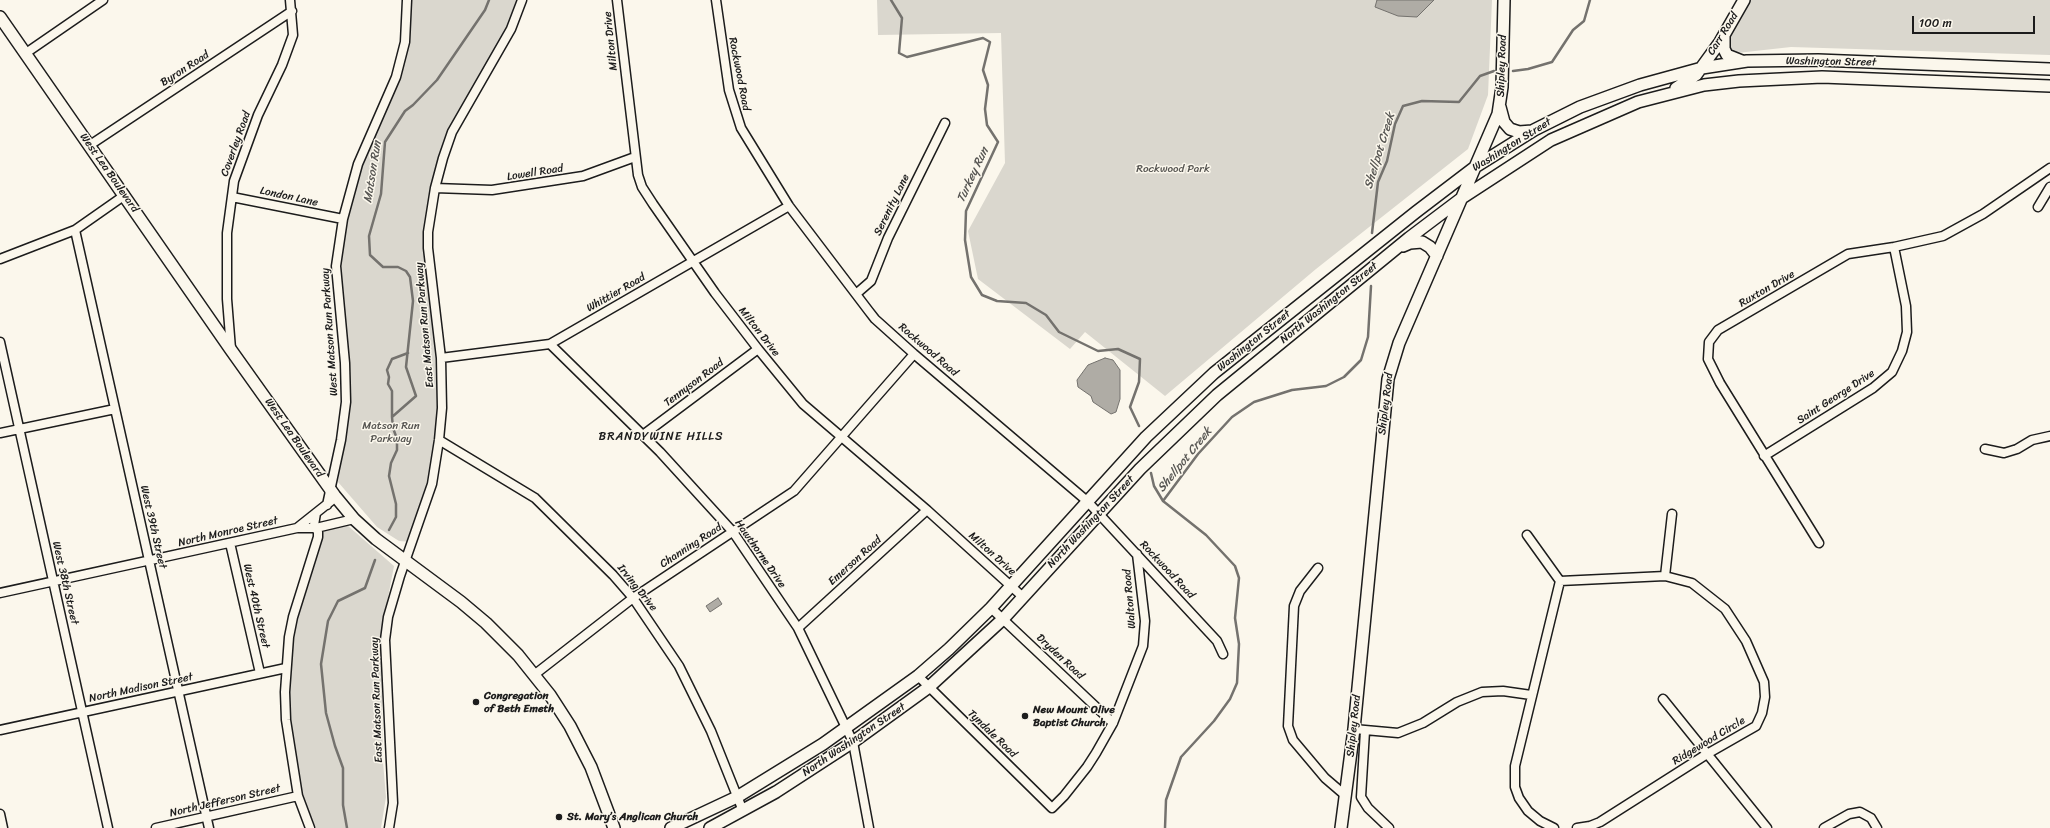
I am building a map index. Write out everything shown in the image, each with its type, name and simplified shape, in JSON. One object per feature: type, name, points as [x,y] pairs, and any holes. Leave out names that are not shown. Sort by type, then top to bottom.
[{"type":"main road","name":"Shipley Road","points":[[1341,828],[1360,730],[1388,379],[1399,343],[1500,106],[1502,88],[1504,0]]},
{"type":"main road","name":"Carr Road","points":[[1638,102],[1679,87],[1696,75],[1708,63],[1744,0]]},
{"type":"main road","name":"West Lea Boulevard","points":[[0,17],[125,195],[231,350],[333,493],[354,519],[405,562],[445,590],[486,623],[518,655],[534,675],[570,726],[595,776],[614,828]]},
{"type":"main road","points":[[1724,35],[1724,49],[1727,55],[1747,61]]},
{"type":"main road","name":"Washington Street","points":[[1087,501],[1146,437],[1214,373],[1376,243],[1475,167],[1534,130],[1574,110],[1615,94],[1708,63],[1818,60],[2050,69]]},
{"type":"main road","points":[[1708,63],[1721,76],[1739,81]]},
{"type":"main road","name":"Washington Street","points":[[1462,198],[1551,140],[1638,102],[1704,85],[1739,81],[1822,77],[2050,86]]},
{"type":"main road","points":[[1500,106],[1504,122],[1510,129],[1519,132],[1534,130]]},
{"type":"main road","name":"North Washington Street","points":[[710,828],[776,792],[853,742],[929,687],[1003,619],[1098,513],[1157,451],[1217,395],[1390,253],[1462,198]]},
{"type":"main road","points":[[1390,253],[1410,243],[1418,242],[1430,247],[1437,256]]},
{"type":"main road","name":"North Washington Street","points":[[671,828],[737,797],[845,728],[918,676],[949,649],[991,608],[1087,501]]},
{"type":"street","points":[[26,53],[104,0]]},
{"type":"street","name":"Coverley Road","points":[[231,350],[227,300],[227,233],[234,181],[258,115],[282,65],[293,35],[290,0]]},
{"type":"street","name":"West Matson Run Parkway","points":[[316,513],[327,504],[333,493],[343,433],[346,402],[336,266],[343,219],[358,164],[396,77],[405,42],[407,0]]},
{"type":"street","name":"East Matson Run Parkway","points":[[388,828],[393,803],[385,640],[388,617],[432,484],[439,440],[442,408],[441,358],[428,248],[428,232],[435,188],[452,132],[511,29],[522,0]]},
{"type":"street","name":"Milton Drive","points":[[617,0],[635,158],[642,187],[715,293],[803,404],[927,510],[1023,597]]},
{"type":"street","name":"Rockwood Road","points":[[716,0],[729,90],[741,128],[789,206],[875,319],[1087,501],[1217,641],[1223,654]]},
{"type":"street","name":"Byron Road","points":[[90,145],[292,11]]},
{"type":"street","name":"Serenity Lane","points":[[856,294],[870,281],[888,238],[945,122]]},
{"type":"street","name":"Lowell Road","points":[[435,188],[492,190],[583,176],[635,158]]},
{"type":"street","name":"Ruxton Drive","points":[[1819,543],[1720,383],[1708,359],[1709,342],[1718,330],[1848,254],[1894,247],[1943,236],[1983,214],[2050,168]]},
{"type":"street","points":[[2038,207],[2050,187]]},
{"type":"street","points":[[0,259],[75,230],[125,195]]},
{"type":"street","name":"London Lane","points":[[232,197],[343,219]]},
{"type":"street","name":"Whittier Road","points":[[441,358],[550,344],[789,206]]},
{"type":"street","name":"West 39th Street","points":[[75,230],[209,828]]},
{"type":"street","name":"Saint George Drive","points":[[1764,456],[1873,388],[1892,372],[1902,351],[1907,332],[1906,306],[1894,247]]},
{"type":"street","name":"West 38th Street","points":[[0,342],[108,828]]},
{"type":"street","name":"Hawthorne Drive","points":[[550,344],[643,435],[733,532],[798,628],[853,742],[869,828]]},
{"type":"street","name":"Tennyson Road","points":[[643,435],[758,349]]},
{"type":"street","name":"Channing Road","points":[[534,675],[633,598],[794,491],[914,354]]},
{"type":"street","points":[[0,434],[115,409]]},
{"type":"street","points":[[1985,449],[2004,453],[2032,440],[2050,436]]},
{"type":"street","name":"Irving Drive","points":[[439,440],[535,498],[613,575],[633,598],[680,666],[711,731],[743,811]]},
{"type":"street","name":"Emerson Road","points":[[798,628],[927,510]]},
{"type":"street","points":[[297,528],[316,513]]},
{"type":"street","points":[[310,828],[298,796],[286,720],[286,668],[293,617],[318,536],[314,524],[316,513]]},
{"type":"street","points":[[1666,576],[1672,514]]},
{"type":"street","points":[[297,528],[316,528],[354,519]]},
{"type":"street","name":"North Monroe Street","points":[[0,593],[297,528]]},
{"type":"street","points":[[1527,535],[1560,581],[1531,695],[1515,766],[1515,787],[1519,798],[1528,811],[1540,821],[1554,828]]},
{"type":"street","name":"West 40th Street","points":[[230,543],[260,673]]},
{"type":"street","name":"Walton Road","points":[[1052,808],[1087,768],[1113,723],[1143,646],[1144,621],[1137,554]]},
{"type":"street","points":[[1318,568],[1300,591],[1294,606],[1288,726],[1293,740],[1326,778],[1346,796]]},
{"type":"street","name":"Ridgewood Circle","points":[[1560,581],[1666,576],[1692,583],[1725,609],[1746,641],[1764,682],[1765,697],[1762,714],[1756,726],[1707,754],[1600,822],[1590,826],[1577,828]]},
{"type":"street","name":"Dryden Road","points":[[991,608],[1113,723]]},
{"type":"street","name":"North Madison Street","points":[[0,730],[286,668]]},
{"type":"street","name":"Tyndale Road","points":[[918,676],[1052,808]]},
{"type":"street","points":[[1389,828],[1368,808],[1361,797],[1360,730],[1398,733],[1423,723],[1457,702],[1482,692],[1503,691],[1531,695]]},
{"type":"street","points":[[1663,700],[1767,828]]},
{"type":"street","name":"North Jefferson Street","points":[[156,828],[298,796]]},
{"type":"street","points":[[1824,828],[1849,814],[1860,812],[1871,818],[1877,828]]},
{"type":"street","points":[[0,814],[3,828]]},
{"type":"green space","name":"Matson Run Parkway","points":[[406,0],[521,0],[511,29],[447,143],[428,248],[441,358],[435,467],[412,542],[399,541],[377,527],[338,482],[346,402],[336,266],[347,198],[401,60]]},
{"type":"green space","name":"Rockwood Park","points":[[877,0],[1492,0],[1488,95],[1468,149],[1316,269],[1165,396],[1085,332],[1070,349],[978,279],[968,231],[1005,163],[1001,33],[878,35]]},
{"type":"green space","points":[[1751,0],[2050,0],[2050,55],[1791,47],[1737,53],[1732,52],[1729,48],[1730,37]]},
{"type":"green space","points":[[347,525],[394,566],[381,634],[383,762],[386,797],[381,828],[316,828],[302,796],[289,740],[288,644],[318,537],[326,529]]},
{"type":"shaded area","points":[[1377,0],[1434,0],[1417,17],[1398,16],[1375,7]]},
{"type":"shaded area","points":[[1105,358],[1113,360],[1120,370],[1120,399],[1116,412],[1111,414],[1093,402],[1091,396],[1078,387],[1077,380],[1088,365]]},
{"type":"shaded area","points":[[718,598],[722,604],[710,612],[706,606]]},
{"type":"waterway","name":"Matson Run","points":[[389,530],[396,517],[396,504],[389,476],[391,463],[397,450],[397,439],[393,428],[392,417],[416,396],[406,367],[413,301],[410,277],[406,271],[398,267],[383,267],[370,255],[369,236],[381,194],[385,142],[405,111],[413,105],[437,80],[485,10],[489,0]]},
{"type":"waterway","name":"Turkey Run","points":[[891,0],[902,18],[899,53],[907,57],[983,38],[990,42],[983,70],[988,85],[985,109],[987,125],[998,142],[966,211],[965,240],[971,277],[982,295],[997,301],[1026,303],[1046,315],[1059,332],[1098,351],[1118,349],[1140,359],[1139,382],[1130,407],[1139,426]]},
{"type":"waterway","name":"Shellpot Creek","points":[[1513,71],[1528,69],[1552,62],[1573,30],[1584,21],[1590,0]]},
{"type":"waterway","name":"Shellpot Creek","points":[[1372,233],[1378,182],[1387,161],[1395,124],[1403,106],[1422,101],[1459,102],[1480,76],[1494,71]]},
{"type":"waterway","name":"Shellpot Creek","points":[[1165,828],[1166,800],[1181,757],[1214,721],[1230,699],[1237,683],[1239,644],[1235,618],[1239,578],[1235,566],[1206,535],[1163,501],[1198,454],[1232,417],[1254,402],[1292,390],[1326,386],[1344,377],[1361,360],[1368,337],[1371,286]]},
{"type":"waterway","name":"Matson Run","points":[[392,417],[392,391],[388,384],[389,377],[387,370],[392,359],[408,353]]},
{"type":"waterway","name":"Turkey Run","points":[[1151,473],[1154,486],[1163,501]]},
{"type":"waterway","name":"Matson Run","points":[[347,828],[343,805],[343,768],[326,713],[321,664],[328,621],[338,601],[365,588],[375,560]]},
{"type":"place","name":"Congregation of Beth Emeth","points":[[476,702]]},
{"type":"place","name":"New Mount Olive Baptist Church","points":[[1025,716]]},
{"type":"place","name":"St. Mary’s Anglican Church","points":[[559,817]]},
{"type":"district","name":"BRANDYWINE HILLS","points":[[661,437]]}]
